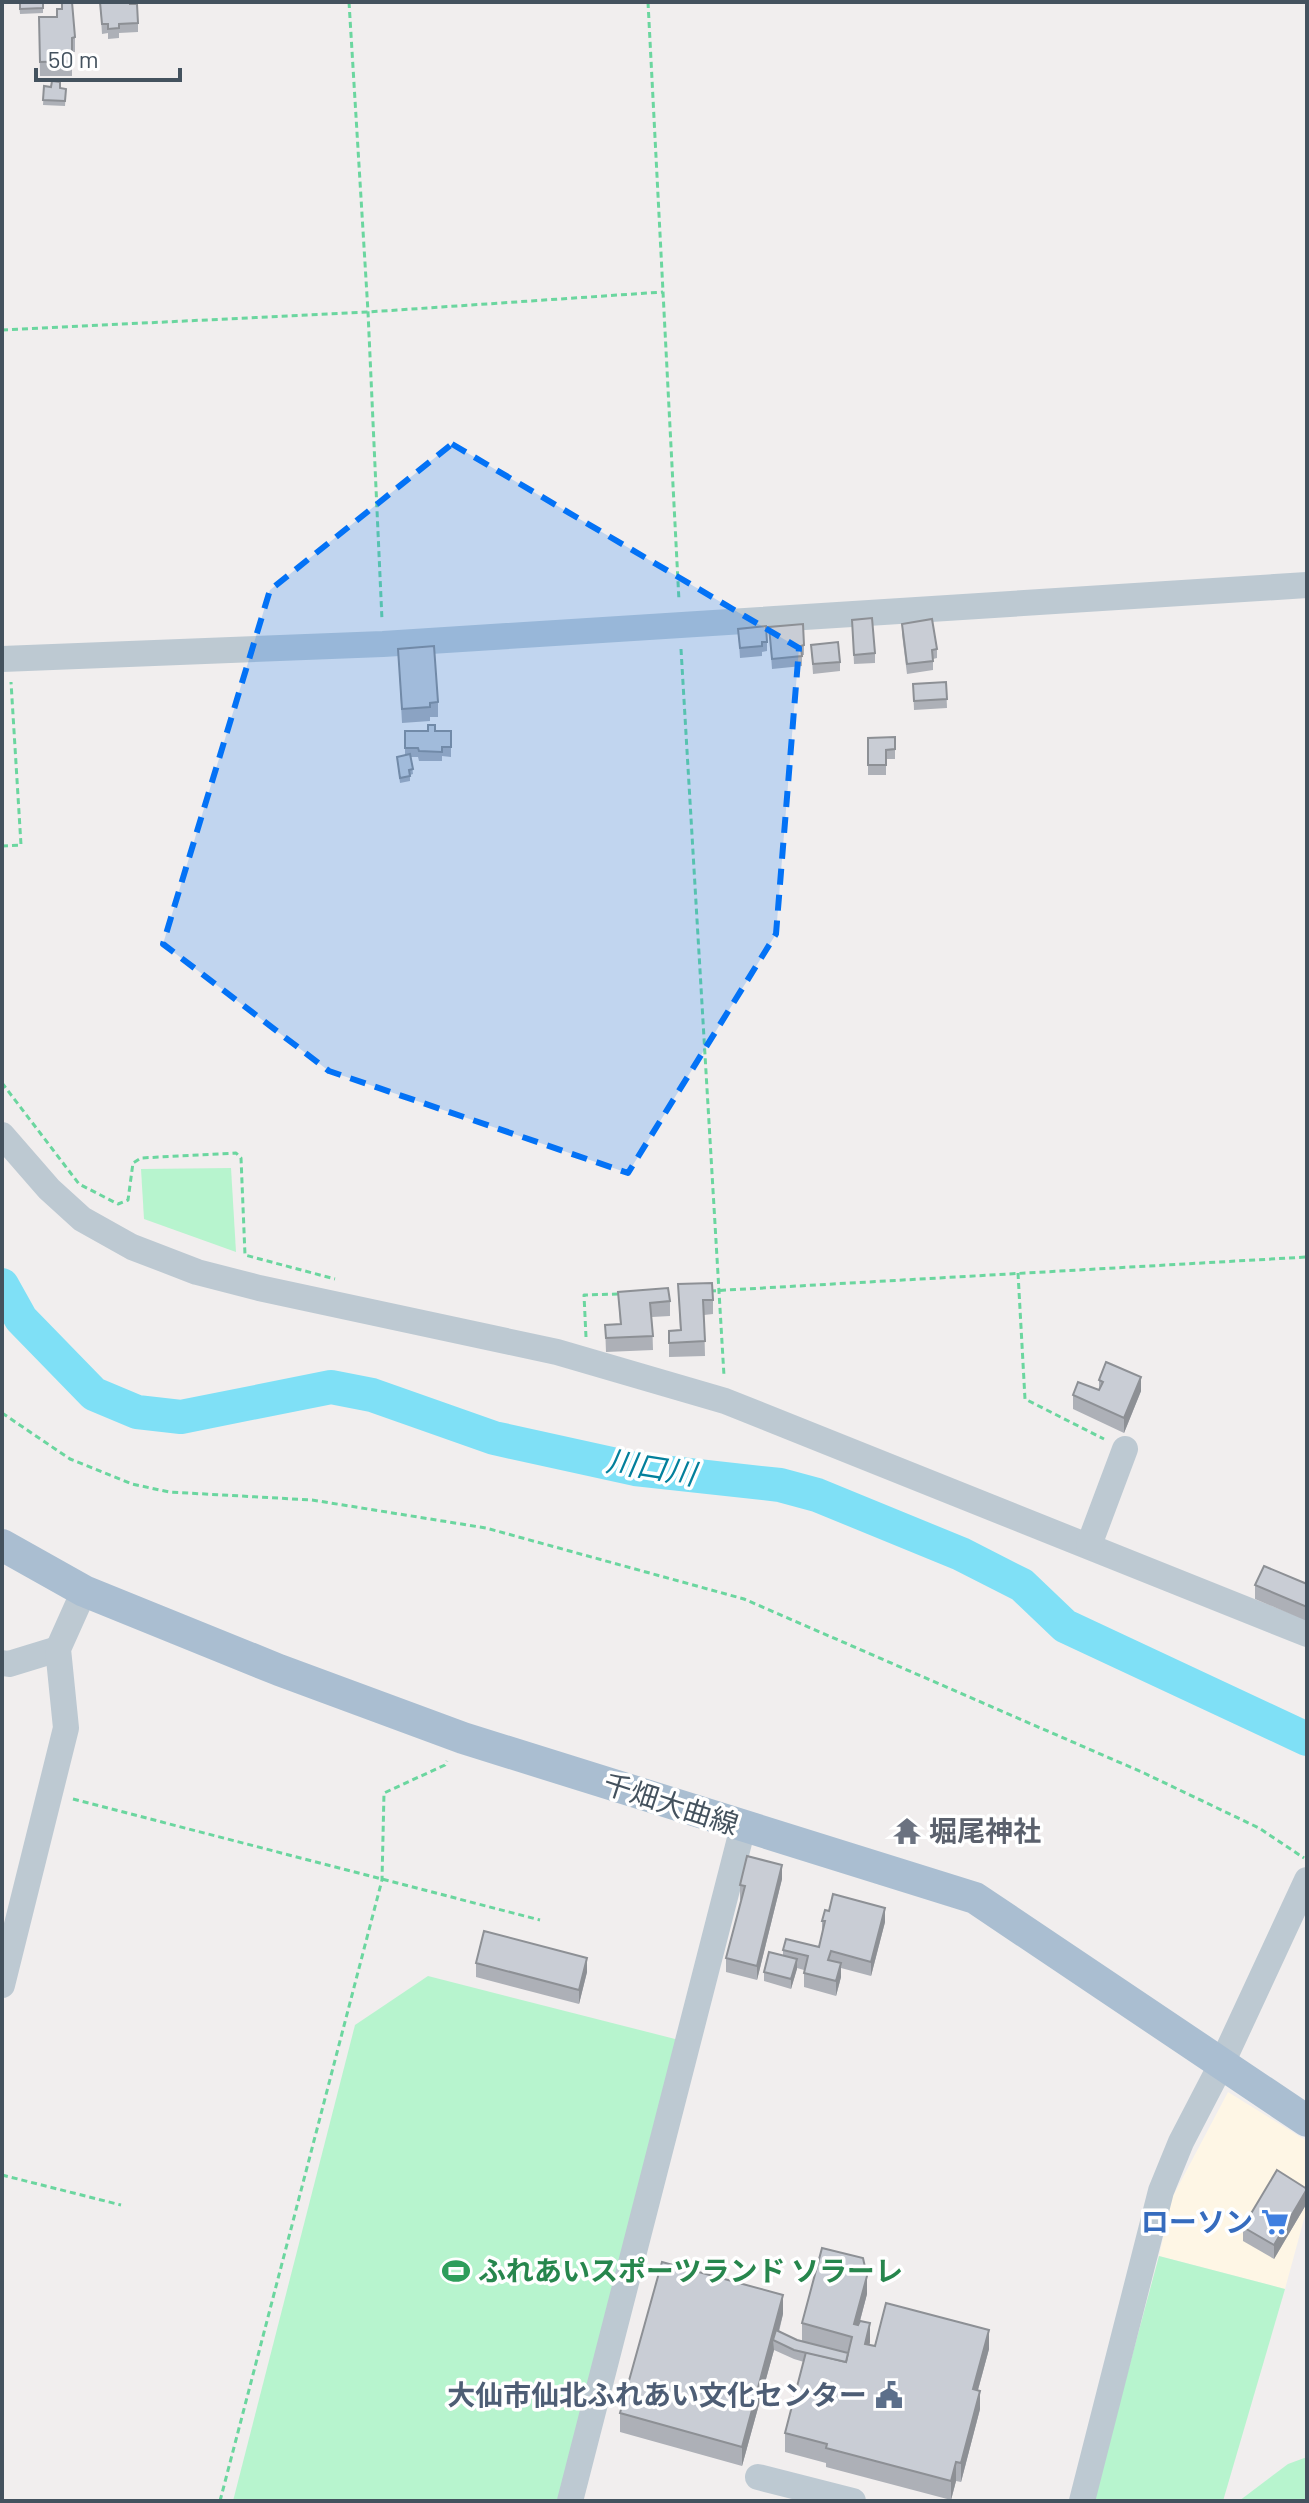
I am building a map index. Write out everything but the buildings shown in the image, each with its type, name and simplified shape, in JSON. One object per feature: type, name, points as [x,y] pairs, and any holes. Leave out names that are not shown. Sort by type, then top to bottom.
[{"type":"main road","name":"千畑大曲線","points":[[2,1545],[84,1591],[279,1670],[463,1738],[975,1898],[1307,2121]]},
{"type":"street","points":[[6,658],[383,644],[1307,585]]},
{"type":"street","points":[[2,1135],[49,1189],[82,1219],[132,1247],[197,1272],[557,1352],[725,1401],[1307,1634]]},
{"type":"street","points":[[1089,1545],[1125,1449]]},
{"type":"street","points":[[2,1985],[66,1728],[58,1649],[84,1591]]},
{"type":"street","points":[[2,1663],[9,1664],[58,1649]]},
{"type":"street","points":[[570,2501],[743,1827]]},
{"type":"street","points":[[1082,2501],[1161,2191],[1181,2142],[1222,2063],[1307,1880]]},
{"type":"street","points":[[758,2477],[853,2501]]},
{"type":"path","points":[[349,2],[368,312],[383,644]]},
{"type":"path","points":[[648,2],[725,1401]]},
{"type":"path","points":[[2,330],[368,312],[663,292]]},
{"type":"path","points":[[2,846],[21,845],[6,658]]},
{"type":"path","points":[[2,1083],[79,1184],[118,1204],[128,1200],[133,1163],[141,1158],[236,1153],[241,1158],[245,1255],[338,1280]]},
{"type":"path","points":[[705,1291],[1307,1257]]},
{"type":"path","points":[[1018,1273],[1025,1399],[1125,1449]]},
{"type":"path","points":[[580,1360],[586,1338],[584,1295],[629,1294]]},
{"type":"path","points":[[2,1413],[70,1459],[132,1484],[169,1492],[312,1500],[486,1528],[744,1599],[1144,1773],[1259,1828],[1307,1860]]},
{"type":"path","points":[[220,2501],[382,1880],[384,1793],[445,1765],[463,1738]]},
{"type":"path","points":[[50,1792],[540,1920]]},
{"type":"path","points":[[2,2175],[121,2205]]},
{"type":"highlighted area","points":[[452,444],[799,648],[776,934],[628,1173],[329,1071],[163,944],[270,590]]},
{"type":"shaded area","points":[[1228,2092],[1307,2141],[1307,2208],[1285,2289],[1159,2256],[1172,2198]]},
{"type":"green space","points":[[231,1168],[236,1252],[144,1219],[141,1169]]},
{"type":"green space","name":"ふれあいスポーツランド ソラーレ","points":[[428,1976],[679,2040],[562,2501],[233,2501],[355,2025]]},
{"type":"green space","points":[[1159,2256],[1285,2289],[1223,2501],[1093,2501]]},
{"type":"green space","points":[[1307,2457],[1307,2501],[1239,2501],[1288,2464]]},
{"type":"waterway","name":"川口川","points":[[2,1285],[21,1319],[94,1394],[137,1412],[181,1417],[331,1387],[372,1395],[494,1438],[635,1469],[780,1485],[817,1495],[961,1554],[1022,1585],[1065,1626],[1307,1739]]},
{"type":"place","name":"堀尾神社","points":[[907,1831]]},
{"type":"place","name":"ローソン","points":[[1275,2222]]},
{"type":"place","name":"ふれあいスポーツランド ソラーレ","points":[[456,2271]]},
{"type":"place","name":"大仙市仙北ふれあい文化センター","points":[[889,2395]]}]
